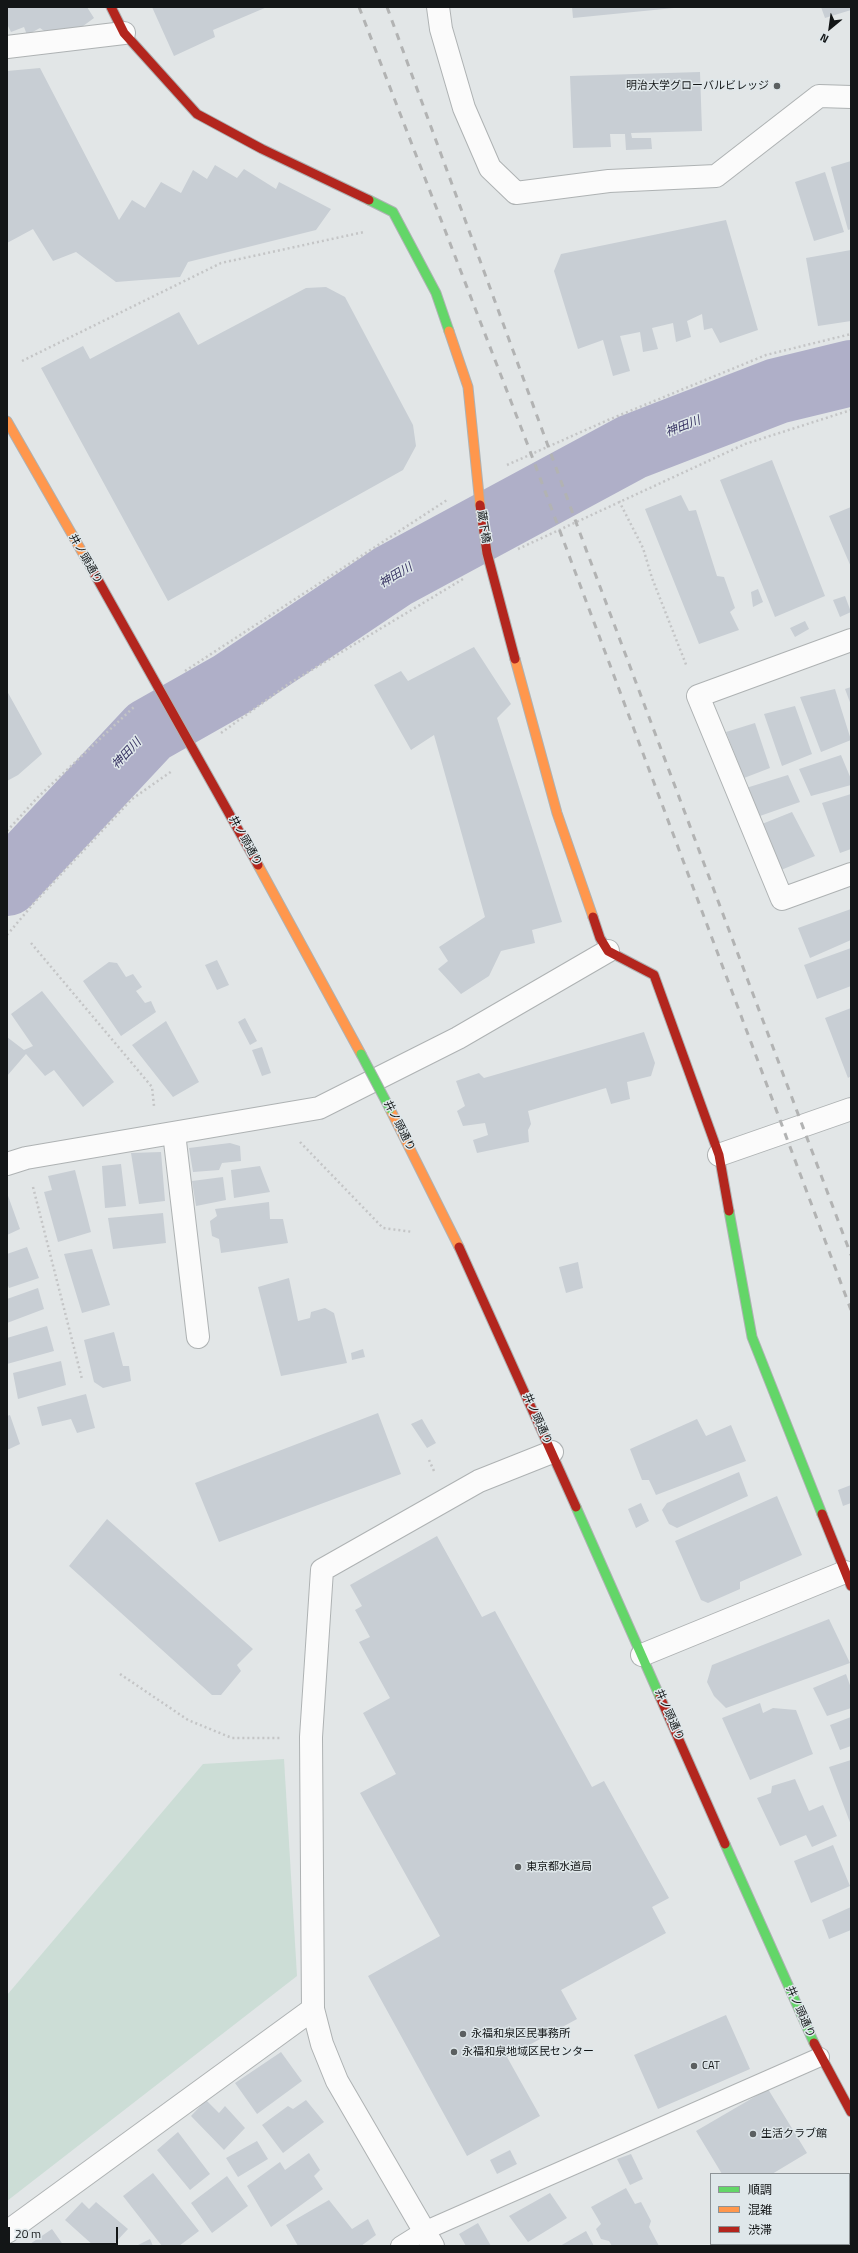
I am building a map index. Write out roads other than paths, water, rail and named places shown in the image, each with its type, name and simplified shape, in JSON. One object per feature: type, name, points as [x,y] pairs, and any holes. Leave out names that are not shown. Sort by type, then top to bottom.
[{"type":"main road","name":"蔵下橋","points":[[111,7],[124,33],[197,114],[262,149],[393,212],[436,293],[468,387],[479,500],[487,553],[557,813],[600,938],[608,951]]},
{"type":"main road","name":"井ノ頭通り","points":[[7,421],[190,743],[361,1054],[450,1229],[552,1452],[820,2057],[851,2112]]},
{"type":"main road","points":[[608,951],[654,975],[718,1155],[752,1337],[848,1579]]},
{"type":"street","points":[[438,7],[441,28],[464,108],[490,168],[516,193],[609,181],[716,176],[819,96],[851,97]]},
{"type":"street","points":[[7,47],[124,33]]},
{"type":"street","points":[[851,640],[698,696],[782,899],[851,874]]},
{"type":"street","points":[[16,1161],[319,1108],[444,1045],[608,951]]},
{"type":"street","points":[[718,1155],[851,1109]]},
{"type":"street","points":[[165,1134],[198,1337]]},
{"type":"street","points":[[428,2238],[337,2081],[322,2044],[313,2009],[310,1738],[322,1570],[479,1481],[552,1452]]},
{"type":"street","points":[[642,1655],[848,1579]]},
{"type":"street","points":[[7,2232],[313,2009]]},
{"type":"lane","points":[[400,2246],[428,2238],[820,2057]]},
{"type":"waterway","name":"神田川","points":[[7,883],[149,731],[232,684],[393,576],[632,447],[777,391],[851,373]]},
{"type":"railway","points":[[359,7],[527,443],[851,1310]]},
{"type":"railway","points":[[387,7],[584,544],[851,1255]]},
{"type":"place","name":"明治大学グローバルビレッジ","points":[[777,86]]},
{"type":"place","name":"東京都水道局","points":[[518,1867]]},
{"type":"place","name":"永福和泉区民事務所","points":[[463,2034]]},
{"type":"place","name":"永福和泉地域区民センター","points":[[454,2052]]},
{"type":"place","name":"CAT","points":[[694,2066]]},
{"type":"place","name":"生活クラブ館","points":[[753,2134]]}]
